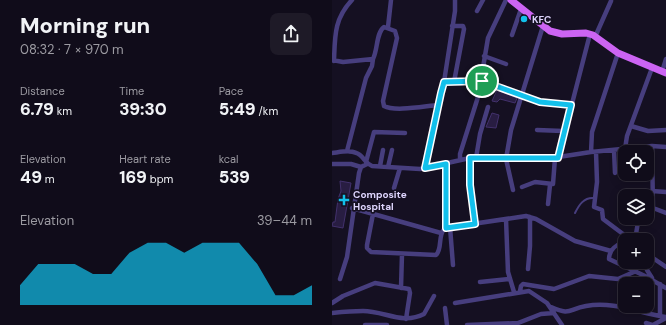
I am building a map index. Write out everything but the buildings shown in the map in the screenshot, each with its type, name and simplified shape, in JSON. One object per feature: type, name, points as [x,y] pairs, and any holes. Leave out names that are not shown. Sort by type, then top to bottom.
[{"type":"main road","points":[[511,0],[543,26],[562,34],[592,35],[618,53],[664,72]]},
{"type":"street","points":[[352,0],[344,10],[337,23],[333,60],[349,61],[373,59]]},
{"type":"street","points":[[388,27],[391,0]]},
{"type":"street","points":[[425,168],[444,82],[455,0]]},
{"type":"street","points":[[477,11],[482,0]]},
{"type":"street","points":[[460,160],[460,154],[475,110],[482,81],[484,56],[488,38],[506,0]]},
{"type":"street","points":[[548,204],[550,185],[553,182],[556,158],[592,35],[611,1]]},
{"type":"street","points":[[512,34],[522,9]]},
{"type":"street","points":[[452,26],[463,26],[464,28],[454,82]]},
{"type":"street","points":[[513,190],[506,159],[511,130],[543,26]]},
{"type":"street","points":[[347,151],[366,78],[376,53],[380,30],[384,27],[388,27],[395,31],[397,38],[383,101],[384,106],[404,108],[439,105]]},
{"type":"street","points":[[618,53],[592,132],[593,152],[598,182],[594,207],[602,210],[603,219],[622,233]]},
{"type":"street","points":[[484,56],[506,64]]},
{"type":"street","points":[[664,72],[666,59]]},
{"type":"street","points":[[626,145],[631,126],[652,68]]},
{"type":"street","points":[[444,82],[482,81],[545,104],[571,105]]},
{"type":"street","points":[[475,224],[470,185],[473,158],[488,108]]},
{"type":"street","points":[[631,126],[648,131],[666,130]]},
{"type":"street","points":[[537,130],[564,131]]},
{"type":"street","points":[[340,279],[347,256],[352,208],[361,167],[366,163],[374,132],[405,133]]},
{"type":"street","points":[[654,146],[666,147]]},
{"type":"street","points":[[380,166],[383,150]]},
{"type":"street","points":[[388,167],[392,150]]},
{"type":"street","points":[[614,150],[616,173]]},
{"type":"street","points":[[332,153],[347,151],[359,154],[366,163],[380,166],[425,168],[473,158],[556,158],[618,150]]},
{"type":"street","points":[[332,164],[352,164],[361,167]]},
{"type":"street","points":[[446,164],[448,228],[453,265]]},
{"type":"street","points":[[394,188],[400,168]]},
{"type":"street","points":[[522,187],[535,182],[550,185]]},
{"type":"street","points":[[654,191],[666,192]]},
{"type":"street","points":[[654,207],[666,213]]},
{"type":"street","points":[[352,208],[441,233]]},
{"type":"street","points":[[373,214],[367,245],[368,251],[402,254],[436,254],[439,250],[441,233],[448,228],[520,216],[530,217],[575,242],[611,251]]},
{"type":"street","points":[[528,269],[530,217]]},
{"type":"street","points":[[506,219],[509,279],[514,292]]},
{"type":"street","points":[[618,246],[611,251],[609,256],[612,262],[648,277]]},
{"type":"street","points":[[401,288],[402,254]]},
{"type":"street","points":[[654,259],[666,267]]},
{"type":"street","points":[[520,291],[523,284],[554,288],[589,276],[618,279],[636,271]]},
{"type":"street","points":[[480,282],[509,279]]},
{"type":"street","points":[[654,280],[666,288]]},
{"type":"street","points":[[332,303],[344,296],[375,283],[409,289],[410,293],[406,319]]},
{"type":"street","points":[[660,284],[660,316]]},
{"type":"street","points":[[455,302],[520,291],[529,291],[535,293],[551,307],[567,313],[585,306],[605,304],[618,306]]},
{"type":"street","points":[[332,313],[363,311],[406,319],[424,314],[434,296]]},
{"type":"street","points":[[551,307],[562,325]]},
{"type":"street","points":[[445,308],[447,325]]},
{"type":"street","points":[[467,325],[518,323],[541,314],[554,313]]},
{"type":"street","points":[[649,313],[666,318]]},
{"type":"street","points":[[646,323],[653,325],[666,318]]},
{"type":"street","points":[[365,325],[387,325]]},
{"type":"lane","points":[[575,213],[582,202],[589,198],[595,198]]},
{"type":"place","name":"KFC","points":[[524,19]]},
{"type":"place","name":"Composite Hospital","points":[[344,200]]},
{"type":"route","points":[[482,81],[489,82],[545,104],[571,105],[558,158],[470,158],[471,203],[475,224],[446,228],[446,164],[442,166],[425,168],[441,93],[444,82],[464,83],[482,81]]}]
